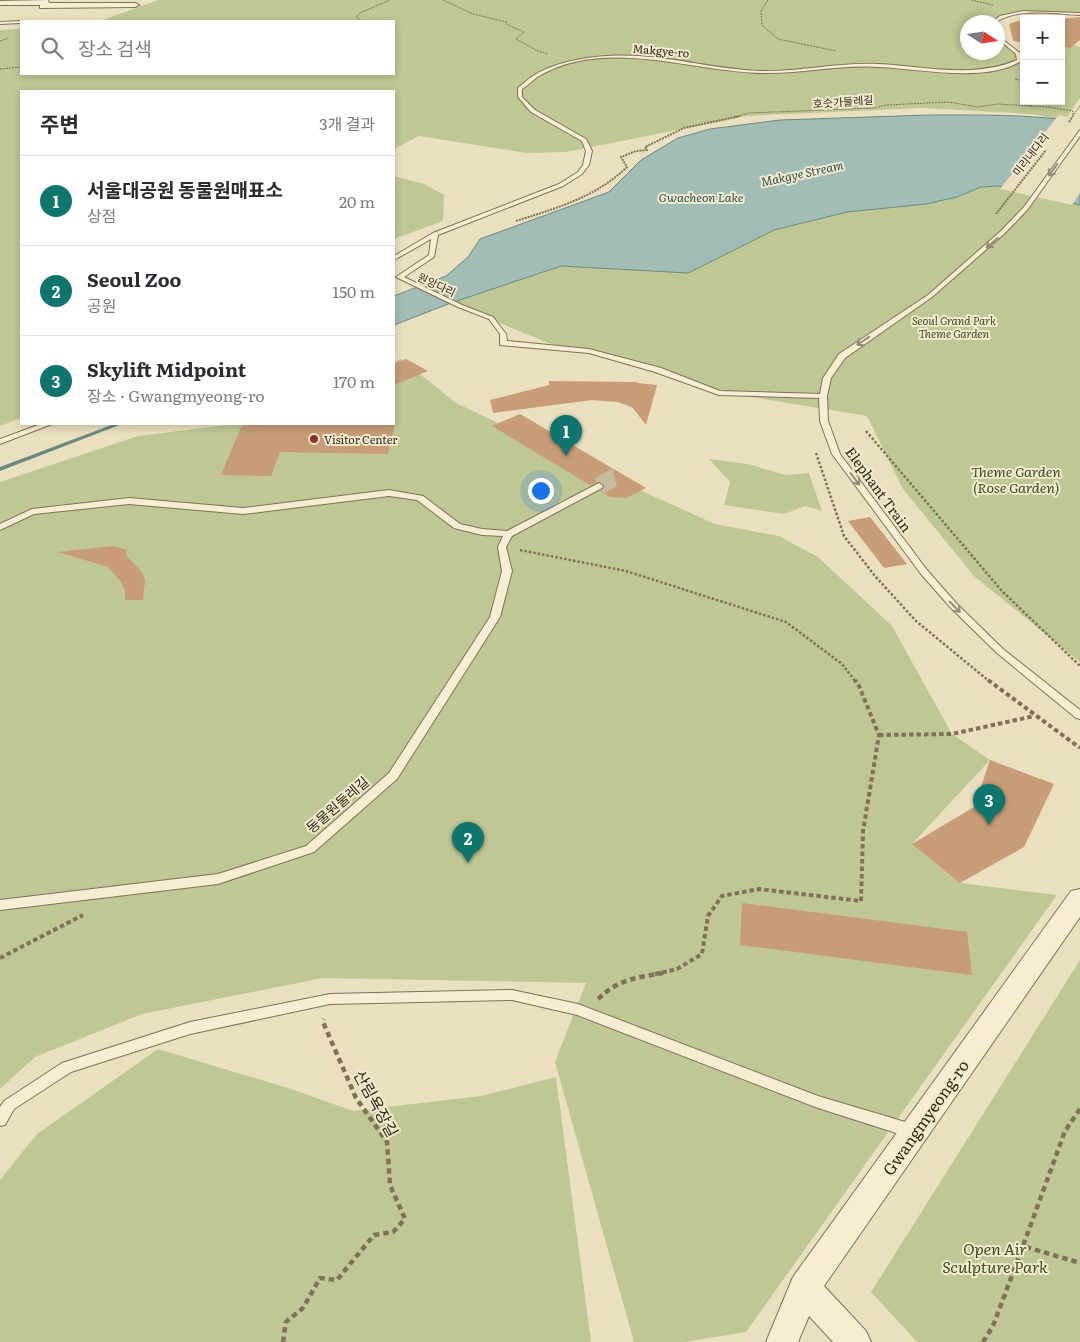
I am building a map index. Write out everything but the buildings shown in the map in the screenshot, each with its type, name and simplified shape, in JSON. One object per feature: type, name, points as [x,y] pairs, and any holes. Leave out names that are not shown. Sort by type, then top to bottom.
[{"type":"street","points":[[0,3],[135,5]]},
{"type":"street","points":[[36,13],[46,3]]},
{"type":"street","name":"Gwangmyeong-ro","points":[[782,1342],[804,1288],[1080,898]]},
{"type":"street","points":[[804,1288],[855,1342]]},
{"type":"lane","points":[[1005,17],[1017,13],[1080,14]]},
{"type":"lane","points":[[0,23],[20,22]]},
{"type":"lane","name":"Makgye-ro","points":[[435,234],[561,185],[580,173],[586,165],[589,151],[584,140],[533,111],[520,97],[520,89],[537,75],[566,64],[614,57],[639,56],[761,72],[850,64],[876,64],[940,70],[989,70],[1005,67],[1020,61],[1018,54],[1005,43]]},
{"type":"lane","name":"미리내다리","points":[[1026,208],[1080,132]]},
{"type":"lane","name":"Elephant Train","points":[[1026,208],[1003,232],[930,296],[842,356],[828,378],[823,396],[824,421],[836,454],[924,572],[953,605],[1000,651],[1080,716]]},
{"type":"lane","points":[[395,257],[435,234]]},
{"type":"lane","points":[[399,277],[432,256],[435,234]]},
{"type":"lane","name":"원앙다리","points":[[399,277],[460,306],[491,318],[503,334],[503,343],[589,350],[658,370],[718,393],[823,396]]},
{"type":"lane","points":[[0,442],[45,425]]},
{"type":"lane","points":[[0,526],[32,512],[128,501],[243,511],[389,493],[420,498],[457,526],[482,532],[508,534],[599,486]]},
{"type":"lane","points":[[502,547],[508,534]]},
{"type":"lane","name":"동물원둘레길","points":[[0,905],[218,878],[310,849],[393,776],[495,617],[507,571],[502,547]]},
{"type":"lane","points":[[0,1120],[8,1105],[67,1067],[190,1028],[330,999],[512,996],[586,1013],[818,1102],[914,1132]]},
{"type":"path","points":[[360,20],[356,17],[357,14],[371,6],[386,3],[390,0]]},
{"type":"path","points":[[443,0],[473,14],[506,22],[508,25],[524,32],[517,36],[516,39],[538,51],[567,59],[566,64]]},
{"type":"path","points":[[768,0],[761,11],[762,25],[778,39],[838,52]]},
{"type":"path","points":[[0,69],[20,67]]},
{"type":"path","name":"호숫가둘레길","points":[[621,157],[647,150],[645,147],[653,142],[684,128],[733,119],[749,113],[875,108],[886,105],[948,102],[978,107],[998,104],[1048,107],[1073,111],[1072,117]]},
{"type":"path","name":"미리내다리","points":[[1066,125],[1080,106]]},
{"type":"path","name":"미리내다리","points":[[991,220],[1048,149]]},
{"type":"path","points":[[866,431],[1002,591],[1080,666]]},
{"type":"path","points":[[815,450],[844,536],[875,576],[916,621],[982,676],[1080,748]]},
{"type":"path","points":[[502,547],[626,571],[786,622],[842,664],[860,686],[879,735],[863,831],[861,901],[759,889],[722,896],[708,916],[702,954],[674,970],[633,976],[624,980],[608,989],[586,1013]]},
{"type":"path","points":[[879,735],[952,734],[1034,716]]},
{"type":"path","points":[[0,958],[84,914]]},
{"type":"path","name":"산림욕장길","points":[[283,1342],[286,1322],[303,1308],[320,1278],[337,1280],[374,1235],[393,1232],[405,1219],[390,1186],[387,1142],[356,1098],[323,1022]]},
{"type":"path","points":[[983,1342],[993,1326],[1065,1131],[1080,1109]]},
{"type":"path","points":[[1023,1246],[1080,1263]]},
{"type":"green space","points":[[158,0],[1080,0],[1080,12],[1017,13],[1005,17],[1005,15],[960,15],[960,60],[1005,60],[1005,46],[1020,53],[1020,105],[1065,105],[1065,47],[1070,48],[1074,45],[1080,47],[1080,98],[1067,117],[1059,115],[1057,119],[1031,114],[921,108],[748,116],[566,152],[527,153],[419,136],[395,148],[395,90],[20,90],[20,418],[0,426],[0,30],[20,29],[20,75],[395,75],[395,20],[103,20]]},
{"type":"green space","points":[[395,176],[424,184],[444,195],[443,221],[395,239]]},
{"type":"green space","name":"Seoul Grand Park Theme Garden","points":[[998,186],[1080,205],[1080,662],[974,576],[903,489],[867,416],[734,394],[548,343],[451,303],[561,266],[688,273],[774,230],[847,212],[926,204],[957,197],[981,187]]},
{"type":"green space","points":[[401,359],[456,403],[613,478],[715,524],[779,536],[818,557],[892,626],[952,734],[990,760],[912,844],[961,883],[1057,895],[746,1332],[684,1342],[634,1342],[555,1062],[586,983],[323,978],[142,1014],[35,1057],[0,1089],[0,482],[138,436],[227,425],[395,425],[395,362]]},
{"type":"green space","points":[[709,459],[748,464],[785,475],[809,473],[822,511],[805,506],[784,514],[724,505],[730,482]]},
{"type":"green space","name":"Open Air Sculpture Park","points":[[1080,960],[1080,1342],[917,1342],[871,1292]]},
{"type":"green space","points":[[158,1049],[291,1089],[353,1111],[481,1096],[556,1077],[591,1342],[0,1342],[0,1180],[37,1134]]},
{"type":"water","name":"Gwacheon Lake","points":[[985,115],[1023,116],[1080,122],[1080,205],[1026,191],[998,186],[981,187],[957,197],[926,204],[847,212],[774,230],[688,273],[561,266],[451,303],[395,325],[395,296],[446,276],[468,257],[480,239],[609,192],[641,160],[678,138],[710,129],[780,120]]},
{"type":"pier","points":[[1058,116],[1080,120],[1080,193],[1072,205],[1000,189]]},
{"type":"waterway","name":"Makgye Stream","points":[[0,469],[116,425]]},
{"type":"tunnel","points":[[599,486],[613,478],[623,476]]},
{"type":"place","name":"Visitor Center","points":[[314,439]]},
{"type":"place","name":"서울대공원 동물원매표소","points":[[566,456]]},
{"type":"place","name":"Skylift Midpoint","points":[[989,825]]},
{"type":"place","name":"Seoul Zoo","points":[[468,863]]},
{"type":"park label","name":"Theme Garden (Rose Garden)","points":[[1016,480]]}]
